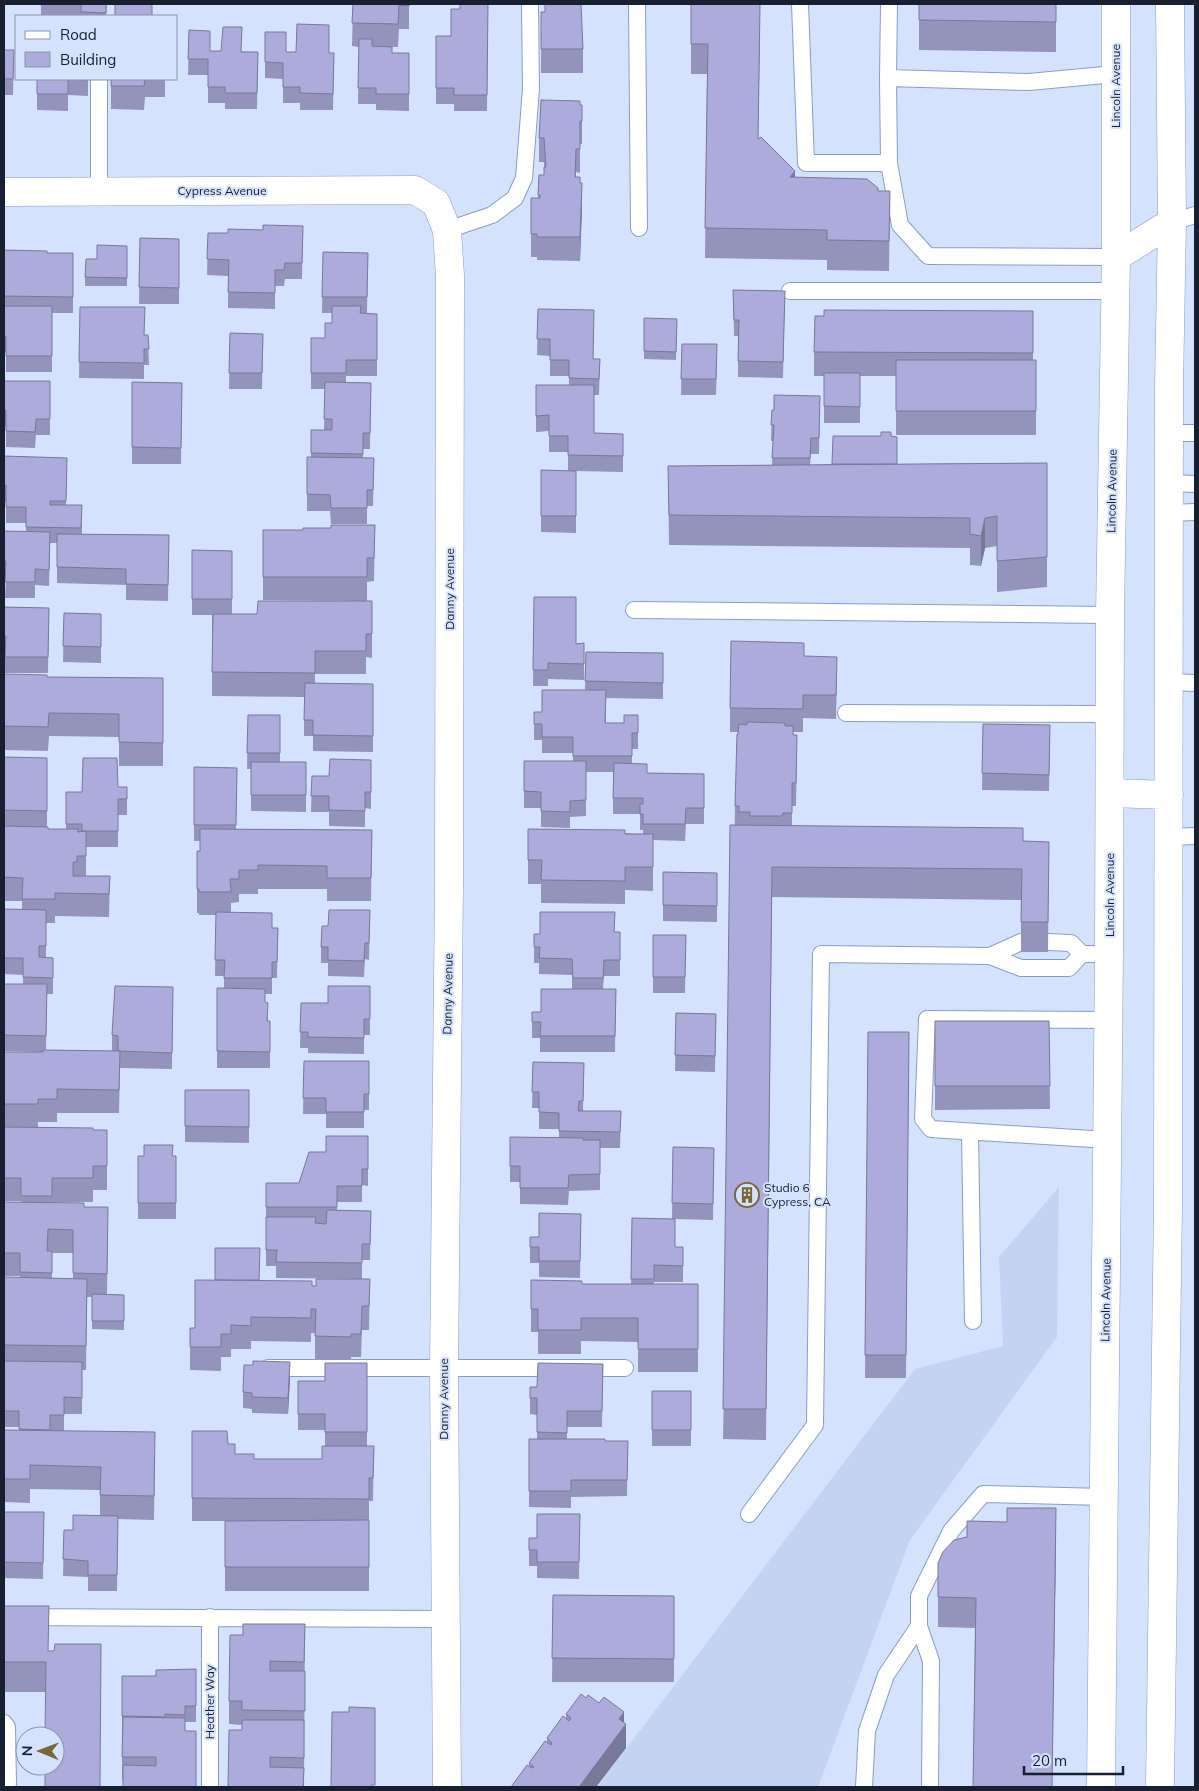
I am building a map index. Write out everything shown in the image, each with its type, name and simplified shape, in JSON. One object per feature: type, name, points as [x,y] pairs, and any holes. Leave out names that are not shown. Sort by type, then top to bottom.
[{"type":"main road","name":"Lincoln Avenue","points":[[1102,1787],[1108,1140],[1110,615],[1116,291],[1116,4]]},
{"type":"main road","points":[[1160,1787],[1168,1205],[1182,837],[1169,796],[1182,683],[1183,219],[1170,4]]},
{"type":"main road","name":"Cypress Avenue","points":[[4,192],[415,190],[436,204]]},
{"type":"main road","name":"Danny Avenue","points":[[436,204],[447,230],[450,276],[450,875],[444,1368],[447,1787]]},
{"type":"main road","points":[[1116,257],[1183,219]]},
{"type":"main road","points":[[1110,793],[1169,796]]},
{"type":"lane","points":[[447,230],[492,215],[515,198],[524,178],[531,89],[530,4]]},
{"type":"lane","points":[[638,4],[639,228]]},
{"type":"lane","points":[[800,4],[806,163],[889,163]]},
{"type":"lane","points":[[889,4],[889,163],[900,225],[928,256],[1116,257]]},
{"type":"lane","points":[[888,78],[1029,82],[1116,74]]},
{"type":"lane","points":[[99,80],[99,191]]},
{"type":"lane","points":[[790,291],[1116,291]]},
{"type":"lane","points":[[634,610],[1110,615]]},
{"type":"lane","points":[[846,713],[1110,714]]},
{"type":"lane","points":[[990,956],[1021,942]]},
{"type":"lane","points":[[1048,942],[1071,943],[1082,954],[1109,954]]},
{"type":"lane","points":[[749,1514],[815,1425],[820,954],[990,956],[1022,968],[1069,968],[1082,954]]},
{"type":"lane","points":[[1108,1020],[927,1019],[923,1119],[932,1130],[1108,1140]]},
{"type":"lane","points":[[970,1132],[973,1322]]},
{"type":"lane","points":[[256,1368],[625,1368]]},
{"type":"lane","points":[[930,1787],[931,1661],[919,1626],[920,1596],[951,1531],[983,1494],[1104,1497]]},
{"type":"lane","points":[[4,1617],[446,1619]]},
{"type":"lane","name":"Heather Way","points":[[210,1617],[210,1787]]},
{"type":"lane","points":[[864,1787],[867,1731],[886,1675],[919,1626]]},
{"type":"lane","points":[[4,1723],[6,1727],[8,1784],[6,1787]]},
{"type":"shaded area","points":[[1059,1187],[1057,1337],[910,1540],[818,1787],[597,1787],[915,1369],[1003,1346],[999,1257]]},
{"type":"building","points":[[81,4],[106,4],[106,13],[81,12]]},
{"type":"building","points":[[115,4],[152,4],[152,15],[115,15]]},
{"type":"building","points":[[353,4],[409,4],[409,6],[399,5],[398,24],[352,23]]},
{"type":"building","points":[[460,4],[488,4],[487,95],[454,95],[454,88],[436,88],[436,36],[451,36],[451,9],[460,9]]},
{"type":"building","points":[[545,4],[581,4],[583,49],[541,49],[541,12],[545,12]]},
{"type":"building","points":[[691,4],[760,5],[758,139],[761,137],[795,171],[790,177],[867,179],[878,188],[878,191],[890,191],[889,241],[827,240],[827,230],[705,228],[708,44],[691,44]]},
{"type":"building","points":[[919,4],[1056,4],[1056,22],[919,20]]},
{"type":"building","points":[[297,24],[329,25],[329,53],[334,53],[333,94],[300,93],[300,87],[283,87],[283,63],[265,62],[265,32],[286,32],[286,52],[296,52]]},
{"type":"building","points":[[223,27],[242,27],[241,52],[258,52],[257,93],[225,93],[225,87],[208,87],[208,59],[188,59],[189,30],[210,31],[210,51],[221,51]]},
{"type":"building","points":[[359,39],[372,39],[372,46],[392,47],[392,53],[409,53],[409,94],[376,94],[376,88],[358,88]]},
{"type":"building","points":[[4,50],[14,50],[13,79],[4,79]]},
{"type":"building","points":[[37,80],[68,80],[68,94],[37,94]]},
{"type":"building","points":[[111,80],[145,80],[144,86],[111,86]]},
{"type":"building","points":[[541,100],[580,101],[580,105],[582,105],[580,149],[576,149],[575,177],[580,177],[580,183],[582,183],[580,237],[537,237],[537,234],[531,234],[531,198],[540,198],[540,195],[538,195],[539,175],[544,175],[544,167],[546,167],[544,138],[539,138]]},
{"type":"building","points":[[263,225],[303,226],[302,263],[285,263],[284,270],[275,270],[275,293],[228,292],[229,260],[207,259],[208,233],[228,233],[228,229],[263,230]]},
{"type":"building","points":[[140,238],[179,239],[179,288],[139,287]]},
{"type":"building","points":[[97,245],[127,246],[127,278],[85,277],[86,259],[97,259]]},
{"type":"building","points":[[4,250],[73,253],[73,297],[4,296]]},
{"type":"building","points":[[323,252],[368,253],[367,297],[322,297]]},
{"type":"building","points":[[733,290],[785,291],[783,362],[738,361],[739,320],[734,320]]},
{"type":"building","points":[[4,306],[52,306],[52,356],[6,356]]},
{"type":"building","points":[[332,306],[361,306],[360,313],[377,314],[377,360],[346,360],[346,373],[311,373],[311,338],[325,338],[325,323],[332,323]]},
{"type":"building","points":[[80,307],[145,307],[144,335],[148,335],[149,349],[144,349],[144,363],[79,362]]},
{"type":"building","points":[[538,309],[594,310],[593,359],[600,359],[599,379],[569,378],[569,360],[550,360],[550,339],[537,339]]},
{"type":"building","points":[[824,310],[1033,311],[1033,353],[814,352],[815,316],[824,316]]},
{"type":"building","points":[[644,318],[677,319],[676,352],[644,351]]},
{"type":"building","points":[[230,333],[263,334],[262,373],[229,373]]},
{"type":"building","points":[[682,344],[717,344],[716,379],[681,379]]},
{"type":"building","points":[[896,360],[1036,360],[1036,411],[896,411]]},
{"type":"building","points":[[824,373],[860,373],[860,407],[824,406]]},
{"type":"building","points":[[4,381],[50,381],[50,419],[36,419],[35,432],[6,431]]},
{"type":"building","points":[[132,382],[182,383],[181,448],[132,447]]},
{"type":"building","points":[[325,382],[371,383],[370,433],[363,433],[363,454],[311,453],[311,430],[332,430],[332,419],[324,419]]},
{"type":"building","points":[[536,385],[594,385],[594,433],[623,434],[623,456],[568,455],[568,436],[549,436],[549,415],[536,416]]},
{"type":"building","points":[[774,395],[820,396],[819,438],[811,438],[810,458],[772,458],[774,425],[771,425]]},
{"type":"building","points":[[881,432],[891,432],[891,436],[897,437],[897,464],[832,464],[833,436],[881,436]]},
{"type":"building","points":[[4,456],[67,458],[66,501],[50,501],[50,505],[82,505],[81,528],[26,527],[26,507],[6,507]]},
{"type":"building","points":[[307,457],[374,458],[373,490],[367,490],[367,508],[331,508],[330,495],[307,494]]},
{"type":"building","points":[[1047,463],[1047,557],[997,561],[997,516],[985,518],[981,536],[970,534],[970,518],[669,515],[668,466]]},
{"type":"building","points":[[541,470],[576,471],[576,516],[541,516]]},
{"type":"building","points":[[331,525],[375,525],[374,558],[367,558],[367,577],[263,577],[263,530],[331,528]]},
{"type":"building","points":[[4,531],[50,532],[49,570],[35,569],[35,582],[5,582]]},
{"type":"building","points":[[57,534],[169,535],[168,585],[126,584],[126,569],[57,567]]},
{"type":"building","points":[[192,550],[232,551],[232,599],[192,599]]},
{"type":"building","points":[[534,597],[576,597],[576,644],[584,643],[584,664],[548,663],[548,670],[533,670]]},
{"type":"building","points":[[258,601],[372,601],[372,634],[366,634],[366,651],[315,651],[315,673],[212,672],[213,614],[257,614]]},
{"type":"building","points":[[4,607],[49,608],[48,657],[5,657]]},
{"type":"building","points":[[64,613],[101,614],[101,647],[63,646]]},
{"type":"building","points":[[731,641],[804,643],[804,656],[837,657],[836,695],[803,695],[803,709],[730,708]]},
{"type":"building","points":[[586,652],[663,653],[663,683],[585,681]]},
{"type":"building","points":[[4,674],[47,675],[47,677],[163,678],[163,743],[119,742],[119,714],[49,713],[48,727],[4,726]]},
{"type":"building","points":[[305,683],[373,684],[373,736],[313,735],[313,720],[304,720]]},
{"type":"building","points":[[542,690],[606,690],[605,723],[624,723],[624,715],[638,715],[638,733],[632,733],[632,756],[573,756],[573,737],[542,737],[542,724],[534,724],[534,712],[542,712]]},
{"type":"building","points":[[248,715],[280,715],[280,753],[247,753]]},
{"type":"building","points":[[747,722],[785,723],[785,726],[793,726],[793,735],[797,735],[796,783],[792,783],[792,813],[783,813],[782,816],[750,816],[750,812],[739,812],[739,806],[735,806],[737,734],[739,724],[747,725]]},
{"type":"building","points":[[983,724],[1050,725],[1049,775],[982,773]]},
{"type":"building","points":[[4,757],[47,758],[47,811],[4,810]]},
{"type":"building","points":[[83,758],[117,758],[118,787],[127,787],[127,799],[118,799],[118,831],[82,831],[82,824],[66,824],[66,792],[82,792]]},
{"type":"building","points":[[330,759],[371,760],[371,792],[365,792],[365,811],[329,810],[329,796],[311,796],[312,776],[329,776]]},
{"type":"building","points":[[524,761],[586,761],[586,800],[570,801],[570,812],[541,811],[541,792],[524,791]]},
{"type":"building","points":[[251,762],[306,762],[306,795],[251,795]]},
{"type":"building","points":[[614,763],[647,764],[647,773],[704,774],[704,808],[686,808],[685,824],[643,824],[640,804],[643,804],[643,798],[613,798]]},
{"type":"building","points":[[194,767],[237,768],[236,825],[194,825]]},
{"type":"building","name":"Studio 6 Cypress, CA","points":[[730,825],[1023,828],[1023,841],[1049,842],[1048,922],[1021,922],[1022,869],[772,867],[766,1409],[723,1409]]},
{"type":"building","points":[[4,826],[48,827],[48,829],[78,829],[78,832],[86,831],[86,856],[77,856],[77,862],[73,862],[73,876],[110,876],[109,894],[55,893],[55,899],[22,899],[23,878],[4,877]]},
{"type":"building","points":[[200,829],[372,830],[371,878],[327,878],[327,866],[258,865],[258,870],[239,870],[239,879],[230,879],[231,892],[199,892],[199,889],[197,889],[197,851],[200,851]]},
{"type":"building","points":[[528,829],[625,830],[625,834],[653,834],[653,867],[625,867],[625,881],[541,880],[542,860],[528,860]]},
{"type":"building","points":[[663,872],[717,873],[717,906],[663,905]]},
{"type":"building","points":[[4,909],[46,910],[46,946],[39,946],[39,957],[53,958],[53,978],[23,977],[23,958],[4,958]]},
{"type":"building","points":[[329,910],[370,910],[369,943],[365,943],[364,961],[328,960],[328,947],[321,947],[322,926],[328,926]]},
{"type":"building","points":[[216,912],[272,913],[272,928],[278,928],[277,962],[272,962],[272,978],[224,978],[225,960],[215,960]]},
{"type":"building","points":[[540,912],[615,912],[614,932],[620,932],[620,960],[604,960],[603,978],[573,978],[572,959],[539,958],[540,947],[534,947],[534,934],[540,934]]},
{"type":"building","points":[[653,935],[686,935],[685,977],[653,977]]},
{"type":"building","points":[[4,984],[47,984],[46,1036],[4,1035]]},
{"type":"building","points":[[115,986],[173,987],[172,1053],[118,1051],[118,1036],[112,1035]]},
{"type":"building","points":[[328,986],[370,986],[370,1019],[364,1019],[364,1038],[308,1037],[308,1032],[300,1032],[301,1003],[328,1003]]},
{"type":"building","points":[[217,988],[265,989],[265,1002],[268,1003],[267,1021],[270,1021],[270,1052],[217,1051]]},
{"type":"building","points":[[541,989],[616,989],[615,1036],[540,1036],[541,1022],[532,1022],[532,1012],[541,1012]]},
{"type":"building","points":[[676,1013],[716,1014],[715,1056],[675,1055]]},
{"type":"building","points":[[935,1021],[1049,1021],[1050,1086],[935,1086]]},
{"type":"building","points":[[868,1032],[909,1032],[906,1355],[865,1355]]},
{"type":"building","points":[[43,1050],[120,1051],[119,1090],[57,1089],[57,1099],[38,1099],[38,1104],[4,1104],[4,1052],[43,1052]]},
{"type":"building","points":[[304,1061],[369,1061],[369,1094],[364,1094],[364,1112],[326,1112],[326,1098],[303,1098]]},
{"type":"building","points":[[533,1062],[584,1063],[583,1101],[579,1101],[578,1111],[621,1111],[620,1132],[559,1131],[559,1113],[539,1112],[539,1092],[532,1092]]},
{"type":"building","points":[[185,1090],[249,1090],[249,1127],[185,1126]]},
{"type":"building","points":[[4,1127],[93,1128],[93,1130],[107,1130],[107,1166],[93,1166],[93,1178],[52,1178],[52,1196],[21,1196],[21,1178],[4,1178]]},
{"type":"building","points":[[326,1136],[368,1136],[368,1169],[362,1169],[362,1186],[337,1186],[337,1207],[266,1207],[266,1183],[299,1183],[309,1152],[326,1152]]},
{"type":"building","points":[[510,1137],[600,1140],[600,1174],[569,1175],[568,1188],[520,1188],[520,1166],[510,1166]]},
{"type":"building","points":[[144,1145],[173,1145],[172,1156],[176,1156],[176,1203],[138,1203],[138,1156],[144,1156]]},
{"type":"building","points":[[673,1147],[714,1148],[713,1204],[672,1203]]},
{"type":"building","points":[[4,1202],[84,1203],[84,1207],[108,1207],[107,1274],[73,1273],[73,1230],[48,1229],[47,1251],[52,1251],[52,1273],[20,1272],[20,1253],[4,1253]]},
{"type":"building","points":[[327,1210],[371,1211],[370,1244],[362,1244],[362,1263],[276,1262],[277,1250],[266,1250],[266,1217],[316,1217],[315,1223],[326,1224]]},
{"type":"building","points":[[539,1213],[581,1214],[580,1261],[539,1261],[539,1247],[530,1247],[530,1237],[539,1237]]},
{"type":"building","points":[[632,1218],[675,1219],[675,1247],[683,1247],[683,1266],[654,1265],[654,1279],[631,1279]]},
{"type":"building","points":[[215,1248],[260,1248],[259,1280],[215,1280]]},
{"type":"building","points":[[4,1277],[87,1279],[86,1346],[4,1345]]},
{"type":"building","points":[[316,1279],[370,1279],[369,1306],[362,1306],[361,1334],[351,1334],[351,1337],[315,1336],[316,1309],[311,1309],[311,1318],[251,1317],[251,1326],[231,1325],[231,1334],[221,1334],[221,1347],[190,1347],[190,1328],[195,1328],[195,1280],[312,1281],[312,1286],[316,1286]]},
{"type":"building","points":[[531,1280],[582,1281],[582,1284],[698,1284],[698,1349],[638,1349],[638,1318],[581,1318],[581,1330],[538,1330],[538,1309],[531,1309]]},
{"type":"building","points":[[92,1294],[124,1295],[124,1321],[92,1321]]},
{"type":"building","points":[[4,1361],[82,1362],[82,1398],[64,1397],[64,1415],[50,1415],[50,1430],[19,1429],[19,1411],[4,1411]]},
{"type":"building","points":[[253,1361],[290,1362],[288,1398],[252,1397],[252,1393],[243,1392],[244,1365],[253,1365]]},
{"type":"building","points":[[325,1363],[367,1363],[367,1432],[325,1432],[325,1414],[298,1414],[298,1381],[325,1381]]},
{"type":"building","points":[[538,1363],[603,1364],[602,1411],[567,1411],[567,1433],[537,1432],[537,1398],[530,1398],[530,1387],[537,1387]]},
{"type":"building","points":[[652,1391],[691,1391],[691,1430],[652,1430]]},
{"type":"building","points":[[4,1430],[155,1432],[154,1496],[100,1495],[101,1467],[30,1465],[30,1479],[4,1479]]},
{"type":"building","points":[[192,1431],[227,1431],[228,1444],[235,1444],[235,1454],[254,1454],[254,1459],[322,1459],[322,1446],[374,1446],[373,1478],[369,1478],[369,1499],[192,1498]]},
{"type":"building","points":[[529,1439],[605,1439],[605,1441],[628,1441],[627,1480],[571,1480],[571,1491],[529,1491]]},
{"type":"building","points":[[1007,1508],[1056,1508],[1052,1787],[973,1787],[976,1598],[938,1597],[938,1563],[943,1552],[954,1540],[967,1537],[967,1521],[1007,1522]]},
{"type":"building","points":[[4,1512],[44,1512],[43,1563],[4,1562]]},
{"type":"building","points":[[537,1514],[580,1514],[579,1562],[537,1562],[537,1550],[529,1550],[529,1538],[537,1538]]},
{"type":"building","points":[[73,1515],[118,1516],[117,1575],[88,1575],[88,1561],[63,1559],[64,1530],[73,1530]]},
{"type":"building","points":[[369,1520],[369,1567],[225,1567],[225,1521]]},
{"type":"building","points":[[553,1595],[674,1596],[674,1659],[552,1658]]},
{"type":"building","points":[[4,1606],[49,1606],[48,1651],[54,1651],[55,1644],[101,1644],[100,1787],[45,1787],[45,1776],[65,1776],[65,1726],[45,1726],[46,1662],[4,1662]]},
{"type":"building","points":[[243,1624],[305,1624],[304,1662],[270,1661],[270,1671],[305,1671],[305,1711],[242,1710],[242,1701],[229,1701],[230,1635],[243,1635]]},
{"type":"building","points":[[196,1669],[196,1706],[185,1706],[185,1715],[165,1714],[165,1717],[122,1716],[122,1676],[156,1676],[156,1670]]},
{"type":"building","points":[[581,1694],[586,1698],[588,1695],[599,1703],[604,1697],[624,1712],[619,1719],[626,1724],[579,1787],[511,1787],[527,1765],[532,1768],[534,1767],[529,1763],[545,1741],[551,1745],[552,1743],[547,1738],[563,1716],[569,1721],[571,1718],[566,1714]]},
{"type":"building","points":[[349,1707],[375,1708],[375,1785],[371,1785],[371,1787],[331,1787],[332,1712],[349,1712]]},
{"type":"building","points":[[123,1717],[185,1718],[185,1731],[196,1731],[196,1787],[123,1787],[123,1765],[156,1766],[156,1757],[122,1757]]},
{"type":"building","points":[[242,1720],[304,1720],[304,1758],[270,1757],[270,1767],[304,1768],[303,1787],[228,1787],[229,1730],[242,1730]]},
{"type":"place","name":"Studio 6 Cypress, CA","points":[[747,1195]]}]
